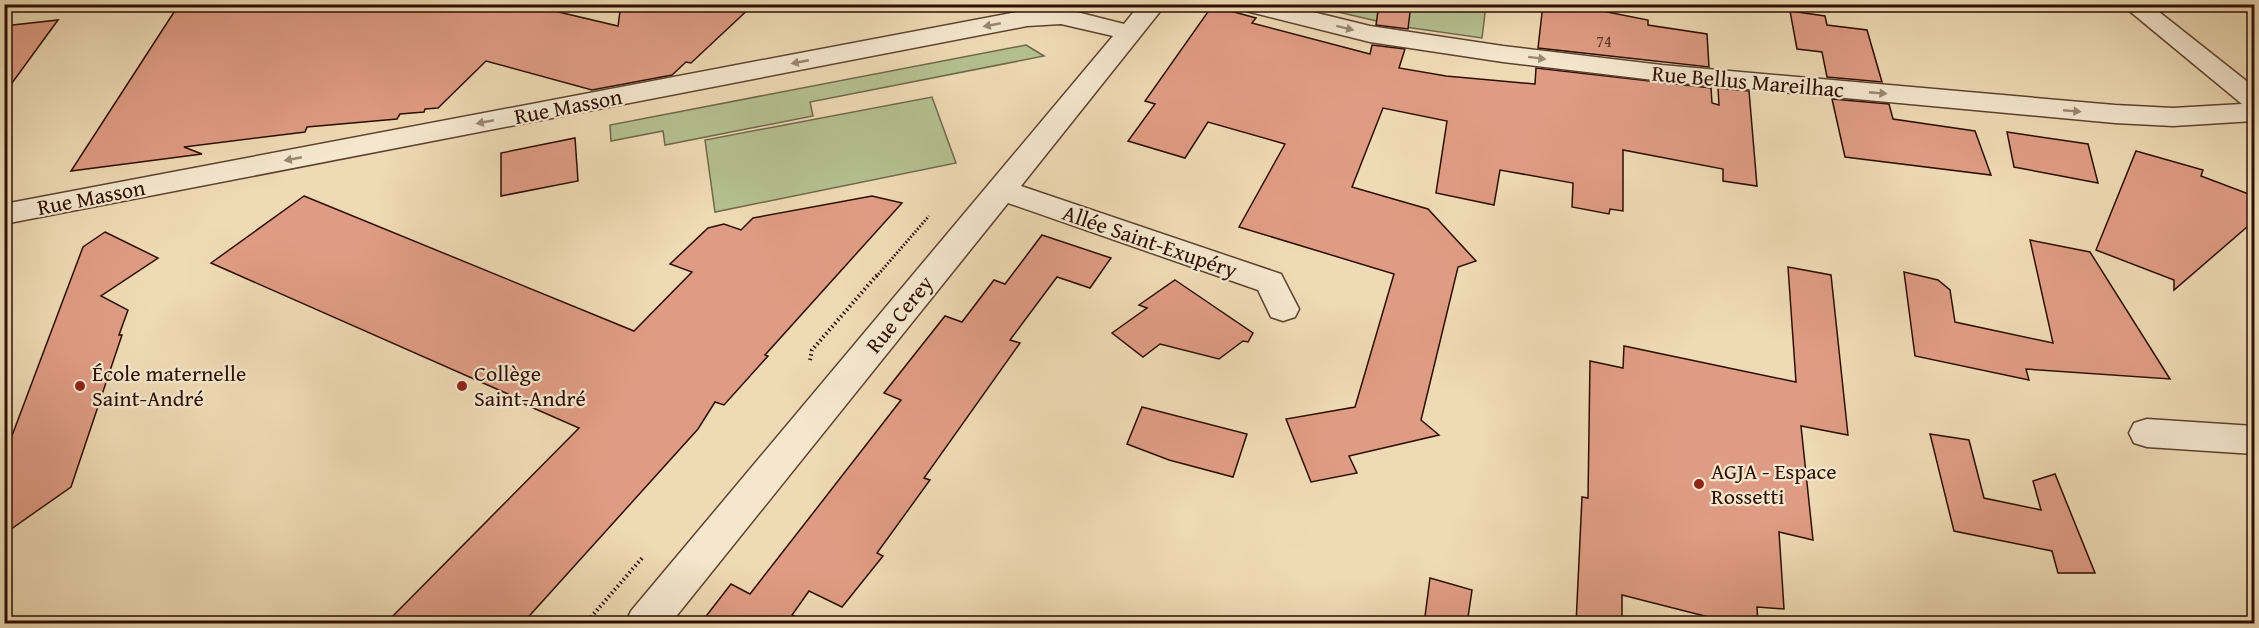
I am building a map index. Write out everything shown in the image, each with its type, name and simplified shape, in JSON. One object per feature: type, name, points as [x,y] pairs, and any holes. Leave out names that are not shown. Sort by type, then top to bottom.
[{"type":"street","name":"Rue Cerey","points":[[645,624],[1154,4]]},
{"type":"street","name":"Rue Bellus Mareilhac","points":[[1247,4],[1370,34],[1662,73],[2115,114],[2173,117],[2254,112]]},
{"type":"street","points":[[2133,4],[2254,100]]},
{"type":"street","name":"Rue Masson","points":[[4,214],[1027,18],[1061,16],[1131,33]]},
{"type":"street","name":"Allée Saint-Exupéry","points":[[1002,190],[1270,282],[1283,309]]},
{"type":"street","points":[[2147,433],[2254,440]]},
{"type":"green space","points":[[1308,5],[1486,5],[1482,38],[1398,26]]},
{"type":"green space","points":[[1026,45],[1044,56],[810,102],[813,116],[665,145],[663,131],[611,141],[610,125]]},
{"type":"green space","points":[[932,97],[956,163],[715,212],[705,140]]},
{"type":"building","points":[[213,4],[525,4],[618,26],[621,4],[754,4],[691,63],[686,62],[672,75],[592,90],[486,61],[438,108],[425,109],[424,112],[400,114],[397,119],[307,127],[305,132],[184,147],[202,154],[71,171],[176,9]]},
{"type":"building","points":[[1379,4],[1411,4],[1408,29],[1376,25]]},
{"type":"building","points":[[1543,4],[1597,10],[1648,20],[1648,25],[1707,34],[1709,67],[1538,48]]},
{"type":"building","points":[[1212,6],[1256,18],[1252,23],[1370,54],[1372,45],[1405,49],[1399,68],[1446,76],[1535,84],[1536,68],[1711,88],[1712,103],[1719,105],[1718,88],[1749,91],[1757,186],[1723,181],[1723,169],[1623,150],[1623,211],[1610,209],[1609,214],[1572,207],[1573,183],[1500,170],[1494,205],[1436,193],[1447,121],[1383,108],[1352,187],[1428,209],[1476,261],[1458,267],[1421,420],[1439,435],[1349,456],[1357,473],[1311,482],[1286,419],[1355,407],[1394,274],[1239,227],[1285,144],[1208,122],[1185,158],[1128,141],[1155,104],[1145,101]]},
{"type":"building","points":[[1790,11],[1825,16],[1827,25],[1867,30],[1882,82],[1827,77],[1822,52],[1797,49]]},
{"type":"building","points":[[58,20],[4,94],[4,26]]},
{"type":"building","points":[[1832,99],[1889,104],[1893,119],[1975,131],[1991,175],[1845,157]]},
{"type":"building","points":[[2007,132],[2088,144],[2098,183],[2014,167]]},
{"type":"building","points":[[575,138],[578,181],[501,196],[501,153]]},
{"type":"building","points":[[2136,151],[2203,170],[2201,176],[2254,196],[2254,221],[2174,290],[2174,280],[2096,250]]},
{"type":"building","points":[[304,196],[634,331],[692,272],[670,264],[708,228],[724,224],[741,230],[753,218],[872,196],[902,203],[765,355],[768,356],[724,405],[715,402],[698,429],[522,624],[385,624],[579,428],[524,404],[526,402],[211,263]]},
{"type":"building","points":[[105,232],[158,258],[101,296],[128,310],[119,335],[122,335],[71,487],[4,534],[4,457],[83,247]]},
{"type":"building","points":[[1042,235],[1111,258],[1090,288],[1057,277],[1010,340],[1020,343],[924,478],[930,480],[877,553],[883,556],[842,607],[809,591],[792,615],[809,624],[700,624],[731,584],[750,594],[901,400],[884,393],[945,316],[962,322],[994,280],[1005,284]]},
{"type":"building","points":[[2030,240],[2090,252],[2170,379],[2026,369],[2029,380],[1915,356],[1904,272],[1938,280],[1950,290],[1955,322],[2053,343]]},
{"type":"building","name":"AGJA - Espace Rossetti","points":[[1788,267],[1831,275],[1848,435],[1801,426],[1813,540],[1779,532],[1784,609],[1757,607],[1758,624],[1736,624],[1622,595],[1622,624],[1576,624],[1582,497],[1588,498],[1590,361],[1623,368],[1624,346],[1796,382]]},
{"type":"building","points":[[1175,280],[1253,333],[1248,342],[1243,341],[1219,359],[1160,344],[1143,357],[1112,333],[1147,308],[1139,305]]},
{"type":"building","points":[[1142,407],[1247,434],[1233,477],[1169,460],[1127,444]]},
{"type":"building","points":[[1930,434],[1969,440],[1984,498],[2041,510],[2033,481],[2055,474],[2095,573],[2058,573],[2052,551],[1954,531]]},
{"type":"building","points":[[1430,578],[1472,590],[1467,624],[1424,624]]},
{"type":"place","name":"École maternelle Saint-André","points":[[80,386]]},
{"type":"place","name":"Collège Saint-André","points":[[462,386]]},
{"type":"place","name":"AGJA - Espace Rossetti","points":[[1699,484]]}]
